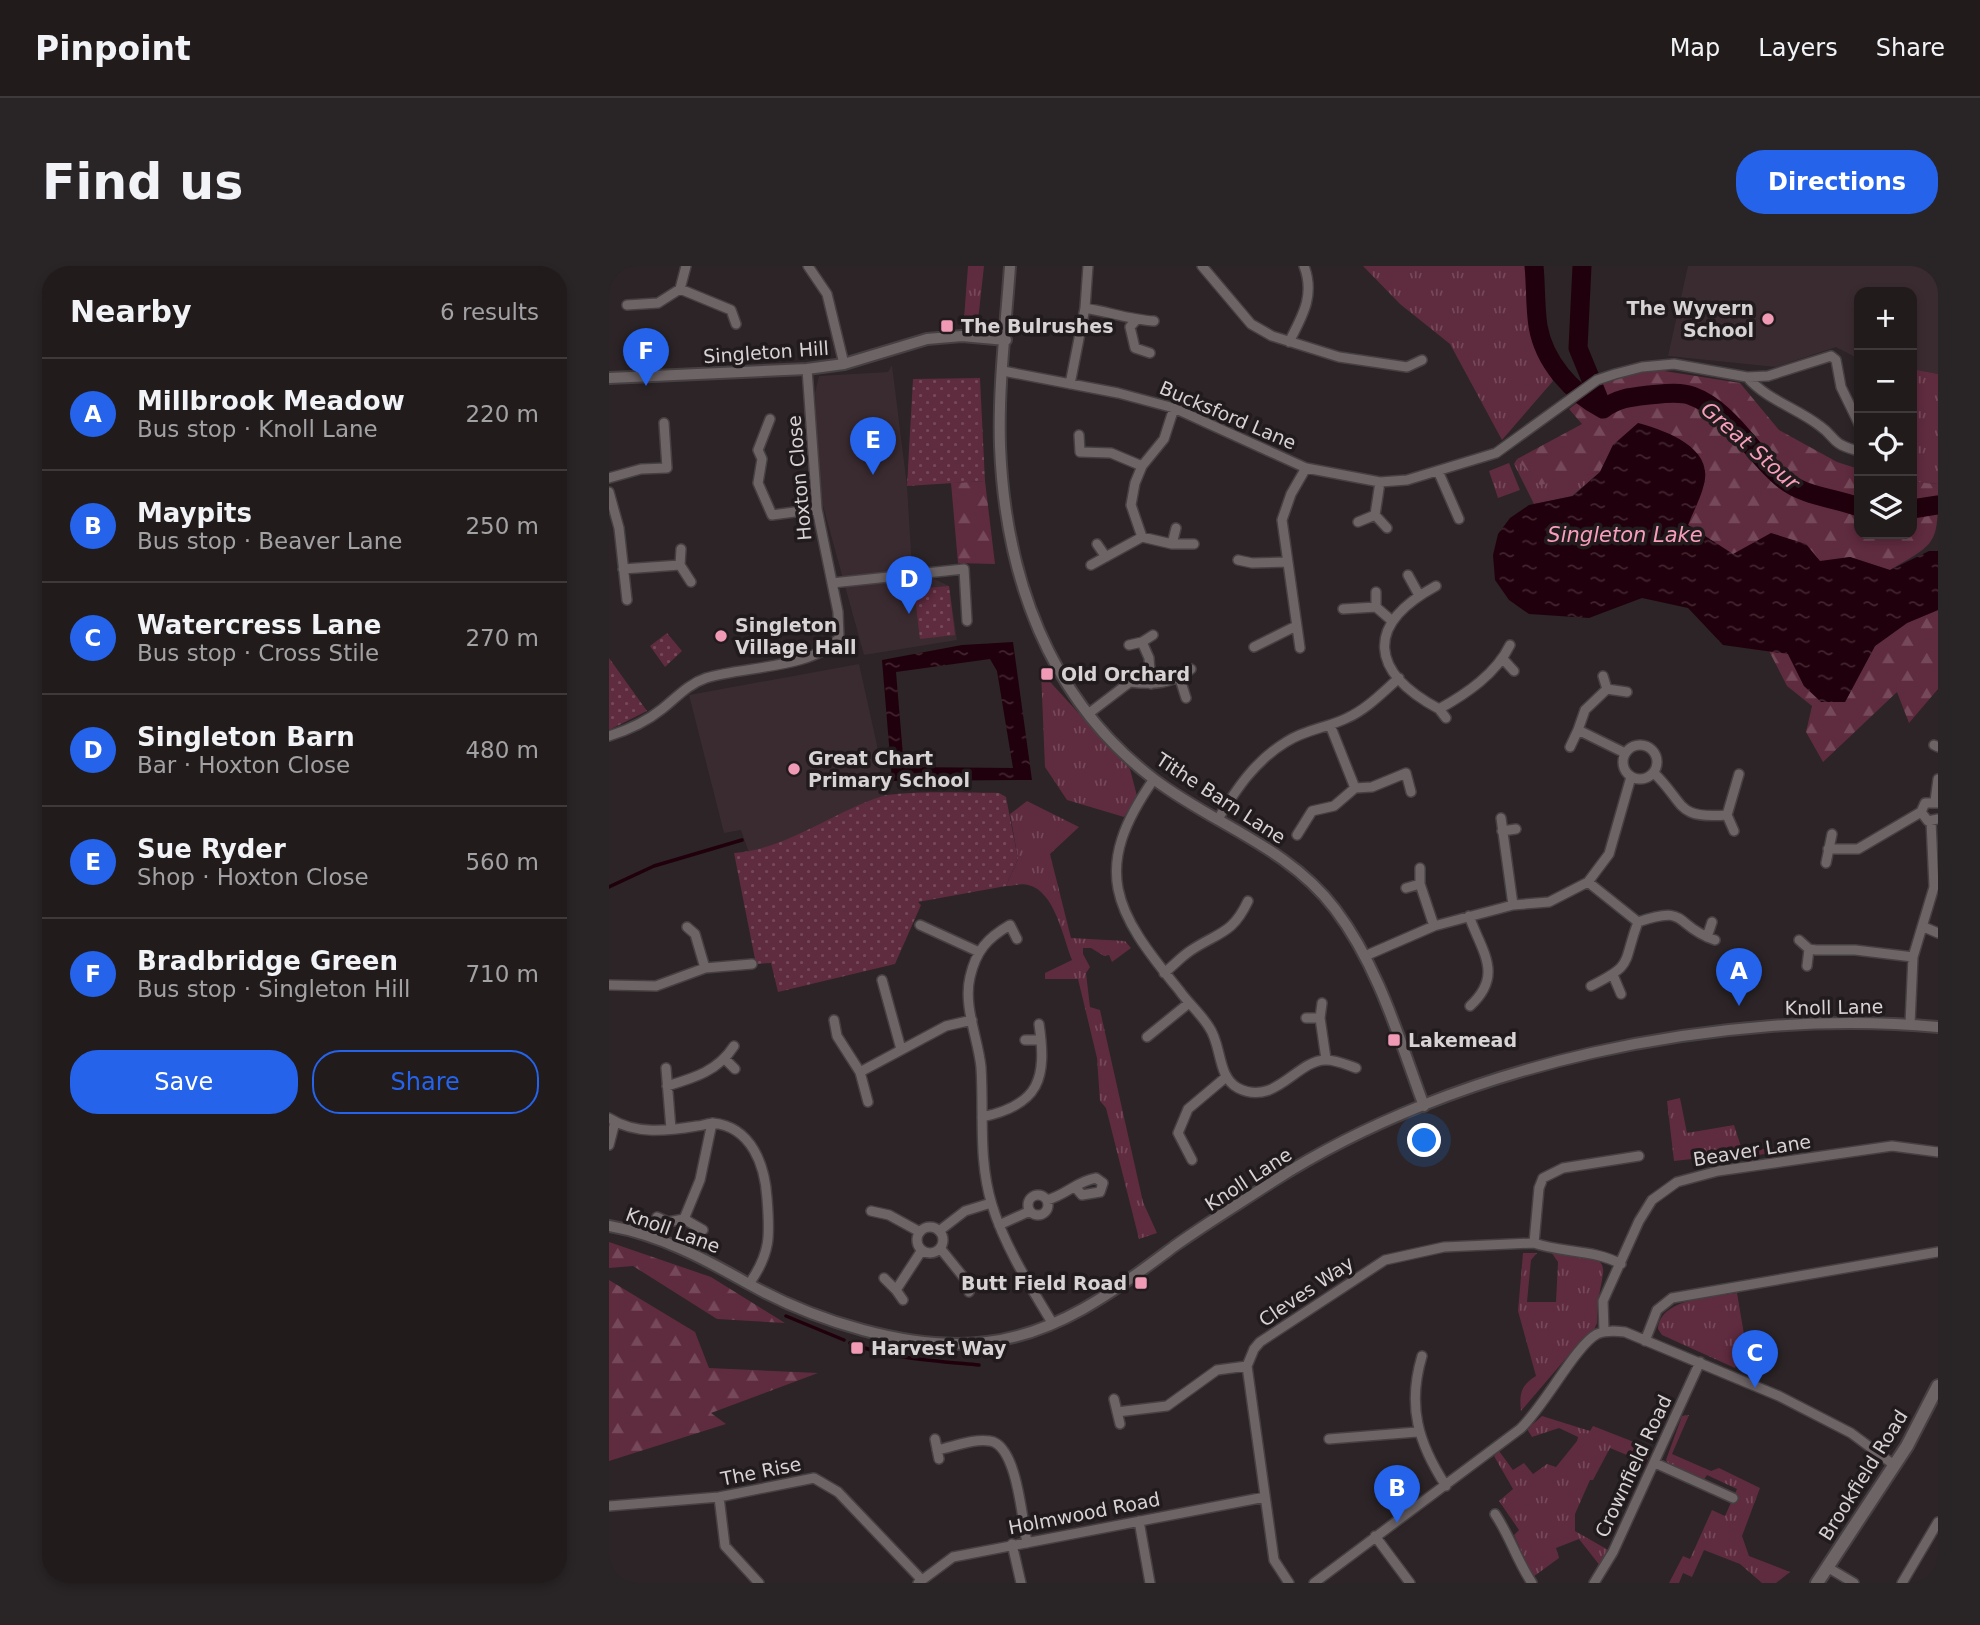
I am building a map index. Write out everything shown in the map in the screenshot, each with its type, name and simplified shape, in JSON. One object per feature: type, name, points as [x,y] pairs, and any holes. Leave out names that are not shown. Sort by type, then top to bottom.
[{"type":"main road","name":"Brookfield Road","points":[[1817,1583],[1894,1465],[1938,1386]]},
{"type":"street","points":[[627,305],[658,303],[680,289],[687,266]]},
{"type":"street","points":[[808,266],[827,294],[844,364]]},
{"type":"street","name":"Tithe Barn Lane","points":[[1010,266],[1000,445],[1006,508],[1017,576],[1026,603],[1062,677],[1088,714],[1118,747],[1154,779],[1286,860],[1334,908],[1377,980],[1424,1106]]},
{"type":"street","points":[[1070,384],[1085,307],[1088,266]]},
{"type":"street","points":[[1202,266],[1251,324],[1272,336],[1339,357],[1407,367],[1422,360]]},
{"type":"street","points":[[1289,342],[1309,298],[1310,283],[1304,266]]},
{"type":"street","points":[[680,289],[731,310],[736,324]]},
{"type":"street","points":[[1085,307],[1136,320],[1154,321]]},
{"type":"street","points":[[1136,320],[1130,327],[1135,348],[1150,353]]},
{"type":"street","name":"Singleton Hill","points":[[609,378],[807,369],[844,364],[927,339],[963,336],[1006,340]]},
{"type":"street","name":"Bucksford Lane","points":[[1003,371],[1174,408],[1306,468],[1380,482],[1407,480],[1506,448],[1587,389],[1642,367],[1674,364],[1747,377],[1768,376],[1831,356],[1836,360],[1840,387],[1854,414]]},
{"type":"street","name":"Hoxton Close","points":[[609,736],[630,730],[661,710],[679,693],[704,679],[761,669],[830,649],[839,638],[832,583],[817,509],[807,369]]},
{"type":"street","name":"Bucksford Lane","points":[[1747,377],[1757,389],[1822,427],[1831,440],[1854,450]]},
{"type":"street","points":[[1142,537],[1132,505],[1135,483],[1142,467],[1164,439],[1174,408]]},
{"type":"street","points":[[770,419],[758,450],[762,459],[758,484],[772,515],[817,509]]},
{"type":"street","points":[[609,478],[641,469],[667,468],[664,423]]},
{"type":"street","points":[[1079,435],[1080,452],[1111,453],[1142,467]]},
{"type":"street","points":[[1300,648],[1282,520],[1291,494],[1306,468]]},
{"type":"street","points":[[1438,471],[1459,519]]},
{"type":"street","points":[[1375,515],[1380,482]]},
{"type":"street","points":[[609,492],[619,528],[627,600]]},
{"type":"street","points":[[1358,522],[1375,515]]},
{"type":"street","points":[[1375,515],[1387,528]]},
{"type":"street","points":[[1172,544],[1176,528]]},
{"type":"street","points":[[1091,565],[1142,537],[1172,544],[1195,544]]},
{"type":"street","points":[[1097,544],[1105,557]]},
{"type":"street","points":[[681,548],[681,565],[691,582]]},
{"type":"street","points":[[1238,560],[1252,563],[1287,562]]},
{"type":"street","points":[[622,569],[681,565]]},
{"type":"street","points":[[832,583],[964,569],[967,621]]},
{"type":"street","points":[[1408,575],[1419,595]]},
{"type":"street","points":[[1436,586],[1419,595],[1391,620],[1384,641],[1385,658],[1399,678],[1421,699],[1439,709],[1446,719]]},
{"type":"street","points":[[1376,592],[1376,607]]},
{"type":"street","points":[[1343,609],[1376,607],[1391,620]]},
{"type":"street","points":[[1254,647],[1296,626]]},
{"type":"street","points":[[1129,645],[1142,642],[1153,635]]},
{"type":"street","points":[[1142,642],[1149,658],[1151,684]]},
{"type":"street","points":[[1439,709],[1464,695],[1503,660],[1510,645]]},
{"type":"street","points":[[1503,660],[1514,671]]},
{"type":"street","points":[[1088,714],[1123,685],[1130,682],[1151,684],[1180,679],[1191,669]]},
{"type":"street","points":[[1603,676],[1607,689]]},
{"type":"street","points":[[1218,819],[1239,785],[1265,758],[1306,731],[1330,725],[1356,713],[1399,678]]},
{"type":"street","points":[[1180,679],[1186,698]]},
{"type":"street","points":[[1607,689],[1627,692]]},
{"type":"street","points":[[1570,747],[1585,710],[1607,689]]},
{"type":"street","points":[[1330,725],[1355,788]]},
{"type":"street","points":[[1578,730],[1625,753]]},
{"type":"street","points":[[1647,746],[1657,758],[1654,773],[1639,780],[1631,777],[1623,766],[1625,753],[1631,747],[1647,746]]},
{"type":"street","points":[[1297,835],[1312,811],[1334,806],[1355,788],[1372,788],[1406,773],[1411,792]]},
{"type":"street","points":[[1654,773],[1685,811],[1703,817],[1727,815]]},
{"type":"street","points":[[1734,831],[1727,815],[1739,774]]},
{"type":"street","points":[[1365,956],[1434,926],[1513,905],[1549,902],[1588,882],[1609,854],[1631,777]]},
{"type":"street","points":[[1154,779],[1124,827],[1116,856],[1115,875],[1127,919],[1164,973],[1210,1028],[1226,1077],[1237,1088],[1261,1091],[1276,1087],[1327,1059],[1356,1068]]},
{"type":"street","points":[[1828,849],[1858,849],[1921,812],[1925,803],[1937,802],[1938,779]]},
{"type":"street","points":[[1910,1024],[1913,957],[1934,887],[1935,820],[1921,812]]},
{"type":"street","points":[[1501,818],[1513,905]]},
{"type":"street","points":[[1501,831],[1516,829]]},
{"type":"street","points":[[1826,863],[1832,834]]},
{"type":"street","points":[[1420,868],[1420,884],[1434,926]]},
{"type":"street","points":[[1588,882],[1638,922]]},
{"type":"street","points":[[1406,888],[1420,884]]},
{"type":"street","points":[[1164,973],[1191,950],[1224,934],[1238,921],[1248,901]]},
{"type":"street","points":[[1638,922],[1664,913],[1674,914],[1711,938],[1712,922]]},
{"type":"street","points":[[1468,916],[1488,967],[1489,981],[1485,991],[1470,1006]]},
{"type":"street","points":[[1591,986],[1613,975],[1627,961],[1638,922]]},
{"type":"street","points":[[920,925],[979,952]]},
{"type":"street","points":[[1017,939],[1010,925],[991,936],[979,952],[968,986],[981,1066],[981,1156],[991,1203],[999,1225],[1053,1324]]},
{"type":"street","points":[[687,927],[695,934],[705,968]]},
{"type":"street","points":[[1924,927],[1938,933]]},
{"type":"street","points":[[1799,940],[1809,949],[1913,957]]},
{"type":"street","points":[[1807,966],[1809,949]]},
{"type":"street","points":[[609,985],[656,986],[705,968],[752,964]]},
{"type":"street","points":[[1613,975],[1621,994]]},
{"type":"street","points":[[882,980],[901,1049]]},
{"type":"street","points":[[1147,1037],[1189,1003]]},
{"type":"street","points":[[1322,1003],[1320,1018],[1327,1059]]},
{"type":"street","points":[[1306,1018],[1320,1018]]},
{"type":"street","points":[[835,1020],[837,1036],[860,1072],[868,1102]]},
{"type":"street","points":[[860,1072],[946,1026],[972,1020]]},
{"type":"street","name":"Knoll Lane","points":[[609,1226],[678,1246],[721,1266],[749,1284],[854,1327],[921,1343],[987,1342],[1053,1324],[1112,1293],[1179,1243],[1274,1181],[1364,1132],[1469,1088],[1537,1069],[1703,1031],[1807,1023],[1910,1024],[1938,1027]]},
{"type":"street","points":[[982,1117],[1017,1108],[1028,1098],[1042,1072],[1039,1024]]},
{"type":"street","points":[[1025,1040],[1041,1040]]},
{"type":"street","points":[[667,1086],[702,1075],[725,1059],[734,1046]]},
{"type":"street","points":[[725,1059],[735,1069]]},
{"type":"street","points":[[666,1068],[671,1129]]},
{"type":"street","points":[[1192,1160],[1178,1133],[1184,1115],[1226,1077]]},
{"type":"street","points":[[609,1145],[612,1120],[643,1131],[712,1123],[746,1139],[764,1167],[769,1247],[762,1266],[749,1284]]},
{"type":"street","points":[[684,1219],[700,1180],[712,1123]]},
{"type":"street","name":"Beaver Lane","points":[[1604,1332],[1603,1301],[1646,1206],[1677,1181],[1718,1171],[1892,1146],[1938,1152]]},
{"type":"street","points":[[1534,1243],[1539,1188],[1543,1178],[1563,1168],[1639,1156]]},
{"type":"street","points":[[1047,1200],[1076,1188]]},
{"type":"street","points":[[1030,1210],[1028,1205],[1033,1197],[1042,1196],[1047,1200]]},
{"type":"street","points":[[999,1225],[1030,1210],[1042,1215],[1047,1210],[1047,1200]]},
{"type":"street","points":[[939,1231],[965,1211],[991,1203]]},
{"type":"street","points":[[871,1211],[889,1215],[920,1232]]},
{"type":"street","points":[[657,1217],[669,1222],[684,1219],[703,1230]]},
{"type":"street","points":[[927,1227],[939,1231],[943,1241],[940,1248],[933,1252],[922,1250],[917,1239],[920,1232],[927,1227]]},
{"type":"street","name":"Cleves Way","points":[[1247,1366],[1260,1342],[1385,1260],[1444,1247],[1534,1243],[1547,1248],[1594,1253],[1621,1264]]},
{"type":"street","points":[[940,1248],[965,1279],[969,1292]]},
{"type":"street","points":[[896,1290],[922,1250]]},
{"type":"street","points":[[1645,1341],[1657,1310],[1672,1298],[1938,1252]]},
{"type":"street","points":[[884,1278],[903,1300]]},
{"type":"street","points":[[1314,1583],[1446,1486],[1531,1419],[1590,1340],[1604,1332],[1625,1332],[1779,1396],[1833,1424],[1894,1465]]},
{"type":"street","points":[[1422,1356],[1415,1381],[1417,1432],[1446,1486]]},
{"type":"street","name":"Crownfield Road","points":[[1594,1583],[1613,1552],[1700,1362]]},
{"type":"street","points":[[1117,1412],[1167,1406],[1217,1370],[1247,1366],[1274,1560],[1289,1583]]},
{"type":"street","points":[[1114,1399],[1120,1424]]},
{"type":"street","points":[[1329,1439],[1360,1442],[1417,1432]]},
{"type":"street","points":[[935,1439],[938,1454],[979,1441],[989,1440],[1001,1445],[1010,1459],[1027,1543]]},
{"type":"street","points":[[1655,1463],[1733,1498]]},
{"type":"street","name":"The Rise","points":[[609,1506],[719,1497],[814,1478],[838,1492],[919,1581]]},
{"type":"street","points":[[719,1497],[725,1546],[759,1583]]},
{"type":"street","name":"Holmwood Road","points":[[919,1581],[953,1557],[1265,1497]]},
{"type":"street","points":[[1495,1514],[1508,1533],[1519,1562],[1532,1583]]},
{"type":"street","points":[[1139,1521],[1150,1583]]},
{"type":"street","points":[[1902,1583],[1938,1522]]},
{"type":"street","points":[[1375,1536],[1410,1583]]},
{"type":"street","points":[[1012,1544],[1020,1583]]},
{"type":"street","points":[[1827,1567],[1854,1583]]},
{"type":"shaded area","name":"The Wyvern School","points":[[1688,266],[1938,266],[1938,374],[1917,370],[1917,287],[1854,287],[1854,356],[1836,347],[1776,367],[1668,356]]},
{"type":"shaded area","points":[[892,365],[907,486],[912,568],[949,586],[957,640],[864,655],[820,495],[815,393],[819,376],[888,372]]},
{"type":"shaded area","name":"Great Chart Primary School","points":[[859,664],[877,745],[883,795],[999,793],[1006,797],[1006,886],[768,907],[741,830],[724,833],[689,695]]},
{"type":"green space","points":[[968,266],[984,266],[978,321],[997,321],[987,327],[969,325],[964,318]]},
{"type":"green space","points":[[1363,266],[1527,266],[1530,330],[1553,381],[1502,440],[1450,344],[1400,304]]},
{"type":"green space","points":[[1658,370],[1740,383],[1779,430],[1837,462],[1854,467],[1854,539],[1917,539],[1917,482],[1938,484],[1937,519],[1932,539],[1918,553],[1890,570],[1850,557],[1820,562],[1733,555],[1688,525],[1705,481],[1613,445],[1600,472],[1540,485],[1517,459],[1582,424],[1569,409],[1611,377]]},
{"type":"green space","points":[[1917,370],[1938,374],[1938,484],[1917,482]]},
{"type":"green space","points":[[980,378],[985,481],[907,486],[913,379]]},
{"type":"green space","points":[[1517,459],[1539,483],[1600,472],[1572,496],[1534,504],[1514,464]]},
{"type":"green space","points":[[1509,463],[1520,490],[1498,498],[1489,471]]},
{"type":"green space","points":[[985,481],[995,564],[958,563],[951,483]]},
{"type":"green space","points":[[949,586],[955,635],[920,639],[914,589]]},
{"type":"green space","points":[[1938,610],[1938,689],[1909,723],[1897,692],[1823,762],[1806,732],[1812,706],[1787,686],[1768,649],[1788,654],[1804,686],[1845,702],[1875,646],[1907,623]]},
{"type":"green space","points":[[667,633],[682,651],[665,667],[650,646]]},
{"type":"green space","points":[[609,658],[647,711],[609,730]]},
{"type":"green space","points":[[1041,672],[1130,769],[1137,796],[1124,817],[1067,800],[1045,767]]},
{"type":"green space","points":[[920,793],[999,793],[1006,797],[1018,859],[1006,886],[918,902],[921,905],[895,964],[778,992],[771,963],[756,964],[734,853],[791,838],[880,797]]},
{"type":"green space","points":[[1027,801],[1079,827],[1050,854],[1071,938],[1125,941],[1131,948],[1112,962],[1109,955],[1104,956],[1091,948],[1083,948],[1083,954],[1090,967],[1086,973],[1090,1007],[1100,1010],[1143,1202],[1157,1233],[1139,1239],[1106,1108],[1100,1101],[1097,1058],[1078,979],[1045,979],[1045,973],[1072,960],[1057,916],[1045,896],[1037,889],[1026,884],[1006,886],[1018,859],[1010,814]]},
{"type":"green space","points":[[1680,1098],[1687,1133],[1734,1125],[1743,1153],[1773,1147],[1775,1152],[1694,1167],[1692,1159],[1674,1161],[1667,1101]]},
{"type":"green space","points":[[609,1242],[711,1277],[785,1323],[717,1319],[633,1266],[609,1268]]},
{"type":"green space","points":[[1551,1252],[1591,1257],[1603,1267],[1597,1323],[1594,1330],[1574,1349],[1521,1411],[1522,1390],[1536,1376],[1518,1311],[1523,1253],[1537,1253],[1531,1260],[1527,1302],[1556,1302],[1558,1262]]},
{"type":"green space","points":[[609,1280],[695,1332],[709,1368],[818,1373],[711,1413],[726,1424],[609,1461]]},
{"type":"green space","points":[[1737,1293],[1745,1340],[1735,1368],[1662,1335],[1658,1329],[1661,1319],[1678,1305]]},
{"type":"green space","points":[[1689,1415],[1672,1454],[1711,1471],[1719,1468],[1760,1488],[1742,1536],[1749,1556],[1790,1572],[1776,1583],[1762,1583],[1740,1564],[1704,1550],[1692,1577],[1683,1573],[1679,1583],[1669,1583],[1683,1556],[1690,1559],[1712,1510],[1725,1516],[1737,1489],[1707,1475],[1703,1481],[1671,1467],[1666,1460],[1682,1416]]},
{"type":"green space","points":[[1542,1416],[1590,1431],[1593,1426],[1652,1449],[1646,1463],[1610,1448],[1593,1480],[1590,1480],[1575,1514],[1575,1531],[1610,1551],[1601,1567],[1579,1539],[1556,1548],[1559,1558],[1533,1577],[1514,1535],[1519,1530],[1499,1501],[1513,1489],[1494,1456],[1499,1451],[1513,1470],[1524,1463],[1533,1474],[1547,1464],[1556,1467],[1577,1441],[1578,1437],[1559,1428],[1532,1437],[1527,1429]]},
{"type":"water","name":"Singleton Lake","points":[[1638,423],[1661,430],[1685,442],[1702,460],[1704,484],[1688,525],[1733,554],[1771,533],[1806,544],[1820,561],[1850,557],[1890,570],[1929,551],[1938,551],[1938,610],[1907,623],[1875,646],[1845,702],[1821,702],[1804,686],[1788,654],[1723,645],[1688,608],[1642,598],[1589,618],[1529,614],[1509,600],[1495,580],[1493,555],[1498,534],[1510,518],[1529,505],[1573,496],[1600,472],[1613,445]]},
{"type":"water","points":[[1013,642],[1032,780],[892,781],[882,660],[962,645]],"holes":[[[990,659],[997,671],[1013,768],[904,767],[896,672]]]},
{"type":"waterway","name":"Great Stour","points":[[1534,266],[1541,339],[1553,364],[1581,394],[1603,409],[1619,400],[1636,396],[1671,393],[1692,396],[1706,403],[1730,422],[1784,480],[1810,493],[1854,506]]},
{"type":"waterway","points":[[1582,266],[1578,348],[1603,409]]},
{"type":"waterway","name":"Great Stour","points":[[1917,508],[1938,505]]},
{"type":"waterway","points":[[609,887],[654,866],[742,840]]},
{"type":"waterway","points":[[786,1316],[844,1340]]},
{"type":"waterway","points":[[850,1343],[897,1356],[979,1365]]},
{"type":"place","name":"The Wyvern School","points":[[1768,319]]},
{"type":"place","name":"The Bulrushes","points":[[947,326]]},
{"type":"place","name":"Bradbridge Green","points":[[646,386]]},
{"type":"place","name":"Sue Ryder","points":[[873,475]]},
{"type":"place","name":"Singleton Barn","points":[[909,614]]},
{"type":"place","name":"Singleton Village Hall","points":[[721,636]]},
{"type":"place","name":"Old Orchard","points":[[1047,674]]},
{"type":"place","name":"Great Chart Primary School","points":[[794,769]]},
{"type":"place","name":"Millbrook Meadow","points":[[1739,1006]]},
{"type":"place","name":"Lakemead","points":[[1394,1040]]},
{"type":"place","name":"Butt Field Road","points":[[1141,1283]]},
{"type":"place","name":"Harvest Way","points":[[857,1348]]},
{"type":"place","name":"Watercress Lane","points":[[1755,1388]]},
{"type":"place","name":"Maypits","points":[[1397,1523]]}]
